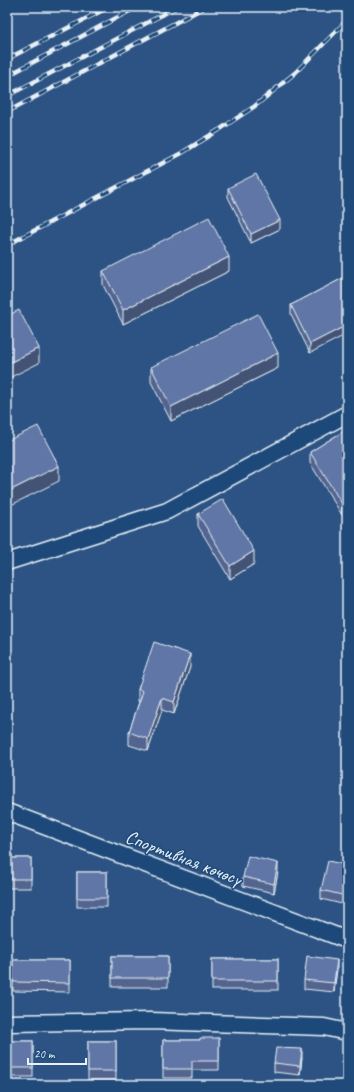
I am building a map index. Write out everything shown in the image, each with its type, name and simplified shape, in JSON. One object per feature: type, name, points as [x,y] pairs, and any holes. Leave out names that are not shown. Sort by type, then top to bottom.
[{"type":"street","points":[[7,562],[167,511],[347,414]]},
{"type":"street","name":"Спортивная көчөсү","points":[[7,812],[347,940]]},
{"type":"street","points":[[7,1023],[151,1021],[324,1027],[347,1032]]},
{"type":"building","points":[[256,174],[280,220],[251,234],[228,188]]},
{"type":"building","points":[[209,217],[229,257],[123,310],[103,271]]},
{"type":"building","points":[[347,276],[347,325],[310,344],[291,305]]},
{"type":"building","points":[[19,310],[39,348],[7,364],[7,316]]},
{"type":"building","points":[[258,314],[278,353],[171,407],[151,367]]},
{"type":"building","points":[[38,426],[59,466],[7,492],[7,441]]},
{"type":"building","points":[[347,429],[347,501],[342,504],[310,452]]},
{"type":"building","points":[[223,499],[254,551],[230,566],[198,514]]},
{"type":"building","points":[[154,642],[190,654],[174,702],[162,698],[148,739],[129,732],[143,691],[138,689]]},
{"type":"building","points":[[248,856],[278,863],[274,884],[243,877]]},
{"type":"building","points":[[9,858],[31,858],[31,879],[9,879]]},
{"type":"building","points":[[328,861],[347,865],[346,896],[321,890]]},
{"type":"building","points":[[77,872],[107,872],[107,898],[77,898]]},
{"type":"building","points":[[112,956],[168,956],[168,978],[112,978]]},
{"type":"building","points":[[307,956],[337,960],[334,983],[304,980]]},
{"type":"building","points":[[212,959],[278,959],[278,981],[212,981]]},
{"type":"building","points":[[13,960],[70,960],[70,983],[13,982]]},
{"type":"building","points":[[200,1038],[219,1038],[219,1061],[192,1061],[192,1069],[163,1069],[163,1040],[200,1040]]},
{"type":"building","points":[[7,1041],[33,1041],[33,1068],[7,1068]]},
{"type":"building","points":[[88,1041],[116,1041],[116,1071],[88,1071]]},
{"type":"building","points":[[276,1048],[302,1049],[300,1066],[274,1063]]},
{"type":"building","points":[[347,1080],[347,1085],[340,1085]]},
{"type":"railway","points":[[7,59],[109,7]]},
{"type":"railway","points":[[7,76],[137,7]]},
{"type":"railway","points":[[7,96],[177,7]]},
{"type":"railway","points":[[7,112],[205,7]]},
{"type":"railway","points":[[7,245],[180,154],[219,130],[255,106],[296,72],[347,20]]}]
